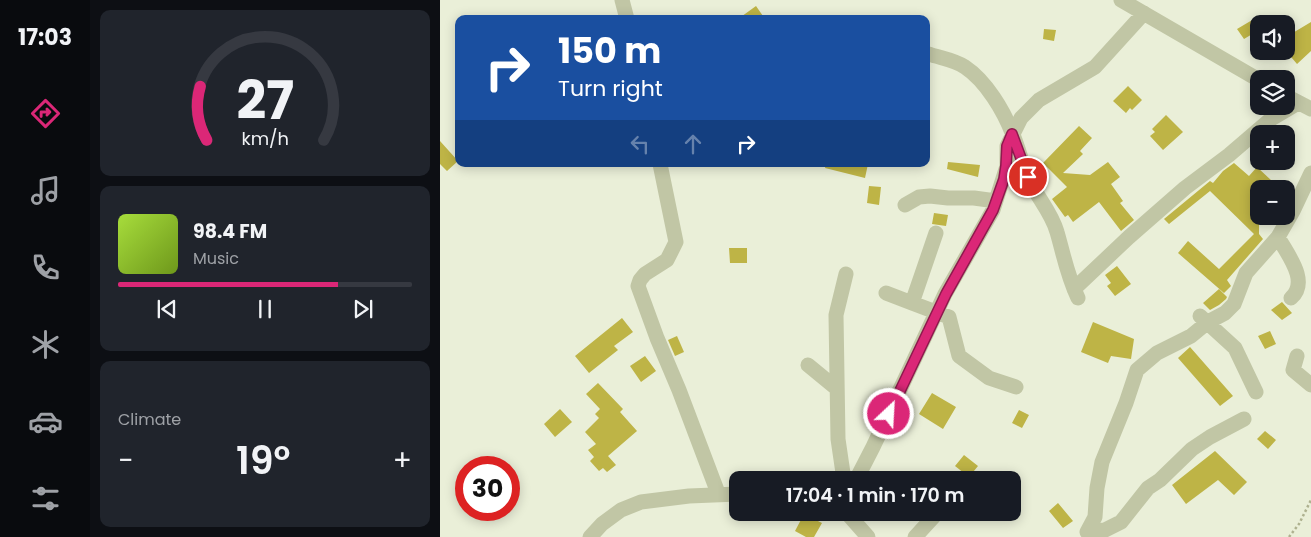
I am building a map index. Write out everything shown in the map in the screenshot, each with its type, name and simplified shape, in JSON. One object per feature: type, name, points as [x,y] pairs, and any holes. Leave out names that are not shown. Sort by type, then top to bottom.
[{"type":"street","points":[[622,0],[626,15]]},
{"type":"street","points":[[1121,0],[1250,75]]},
{"type":"street","points":[[861,471],[937,313],[993,210],[1004,179],[1007,146],[1021,118],[1039,100],[1095,67],[1144,13]]},
{"type":"street","points":[[930,54],[964,66],[987,86],[1012,134],[1023,167],[1057,232],[1065,265],[1076,293],[1129,237],[1185,188],[1229,155],[1271,119],[1298,103]]},
{"type":"street","points":[[661,167],[676,242],[667,260],[645,274],[638,286],[653,329],[679,390],[718,493]]},
{"type":"street","points":[[1244,419],[1192,449],[1160,480],[1148,488],[1120,522],[1105,530],[1087,532],[1094,517],[1102,462],[1137,370],[1157,353],[1191,336],[1204,319],[1225,313],[1234,304],[1246,273],[1278,237],[1311,173]]},
{"type":"street","points":[[905,205],[919,197],[930,196],[996,201]]},
{"type":"street","points":[[912,303],[936,233]]},
{"type":"street","points":[[1278,237],[1300,278],[1297,292],[1291,298]]},
{"type":"street","points":[[843,471],[838,439],[836,315],[846,274]]},
{"type":"street","points":[[886,293],[949,317],[959,356],[989,378],[1016,387]]},
{"type":"street","points":[[1204,319],[1235,348],[1256,392]]},
{"type":"street","points":[[1297,356],[1293,370],[1311,385]]},
{"type":"street","points":[[808,365],[836,388]]},
{"type":"street","points":[[590,537],[602,524],[615,515],[641,502],[718,493],[729,494]]},
{"type":"street","points":[[854,521],[868,537]]},
{"type":"street","points":[[916,537],[930,521]]},
{"type":"path","points":[[1289,537],[1299,524],[1311,500]]},
{"type":"building","points":[[756,6],[762,15],[744,15]]},
{"type":"building","points":[[1250,21],[1250,35],[1244,39],[1237,29]]},
{"type":"building","points":[[1311,22],[1311,51],[1297,64],[1294,60],[1295,32]]},
{"type":"building","points":[[1044,29],[1056,30],[1054,41],[1043,39]]},
{"type":"building","points":[[1128,86],[1142,100],[1126,113],[1113,101]]},
{"type":"building","points":[[1166,115],[1183,132],[1163,150],[1150,136],[1155,132],[1152,129]]},
{"type":"building","points":[[1079,126],[1092,138],[1080,151],[1083,154],[1063,173],[1090,175],[1108,162],[1120,177],[1111,184],[1123,201],[1120,203],[1134,220],[1121,231],[1099,202],[1073,222],[1068,215],[1065,217],[1052,199],[1067,187],[1043,163]]},
{"type":"building","points":[[440,141],[455,158],[455,164],[447,171],[440,164]]},
{"type":"building","points":[[948,162],[980,165],[978,177],[947,169]]},
{"type":"building","points":[[1234,163],[1249,176],[1254,170],[1260,170],[1271,180],[1250,180],[1250,225],[1259,225],[1259,234],[1263,239],[1227,280],[1231,286],[1224,293],[1178,253],[1188,241],[1219,269],[1254,234],[1210,191],[1169,224],[1164,219],[1210,181],[1213,183],[1223,171]]},
{"type":"building","points":[[825,167],[867,167],[865,178]]},
{"type":"building","points":[[869,186],[881,187],[879,205],[867,203]]},
{"type":"building","points":[[934,213],[948,215],[946,226],[932,224]]},
{"type":"building","points":[[729,248],[747,248],[747,263],[730,263]]},
{"type":"building","points":[[1117,266],[1131,284],[1115,296],[1107,286],[1111,283],[1105,275]]},
{"type":"building","points":[[1219,289],[1227,297],[1210,310],[1203,303]]},
{"type":"building","points":[[1282,302],[1292,313],[1282,320],[1271,310]]},
{"type":"building","points":[[622,318],[633,332],[614,346],[618,350],[589,373],[575,356]]},
{"type":"building","points":[[1093,322],[1134,339],[1131,359],[1111,356],[1108,363],[1081,352]]},
{"type":"building","points":[[1270,331],[1276,344],[1265,349],[1258,336]]},
{"type":"building","points":[[677,336],[684,352],[675,356],[668,340]]},
{"type":"building","points":[[1190,347],[1233,396],[1220,406],[1178,358]]},
{"type":"building","points":[[645,356],[656,371],[641,382],[630,366]]},
{"type":"building","points":[[598,383],[623,409],[620,412],[637,431],[608,456],[616,465],[607,472],[603,468],[599,471],[590,461],[594,457],[588,450],[596,444],[585,432],[599,418],[595,414],[600,409],[586,394]]},
{"type":"building","points":[[932,393],[956,407],[943,429],[919,414]]},
{"type":"building","points":[[560,409],[572,422],[555,437],[544,424]]},
{"type":"building","points":[[1019,410],[1029,415],[1022,428],[1012,423]]},
{"type":"building","points":[[1265,431],[1276,440],[1268,449],[1257,439]]},
{"type":"building","points":[[1215,451],[1247,482],[1234,495],[1218,480],[1186,504],[1172,485]]},
{"type":"building","points":[[964,455],[978,466],[974,471],[961,471],[955,466]]},
{"type":"building","points":[[1058,503],[1073,521],[1063,528],[1049,511]]},
{"type":"building","points":[[800,521],[818,521],[822,523],[814,537],[806,537],[795,531]]},
{"type":"route","points":[[889,414],[946,294],[993,210],[1004,179],[1007,146],[1012,134],[1028,177]]}]
